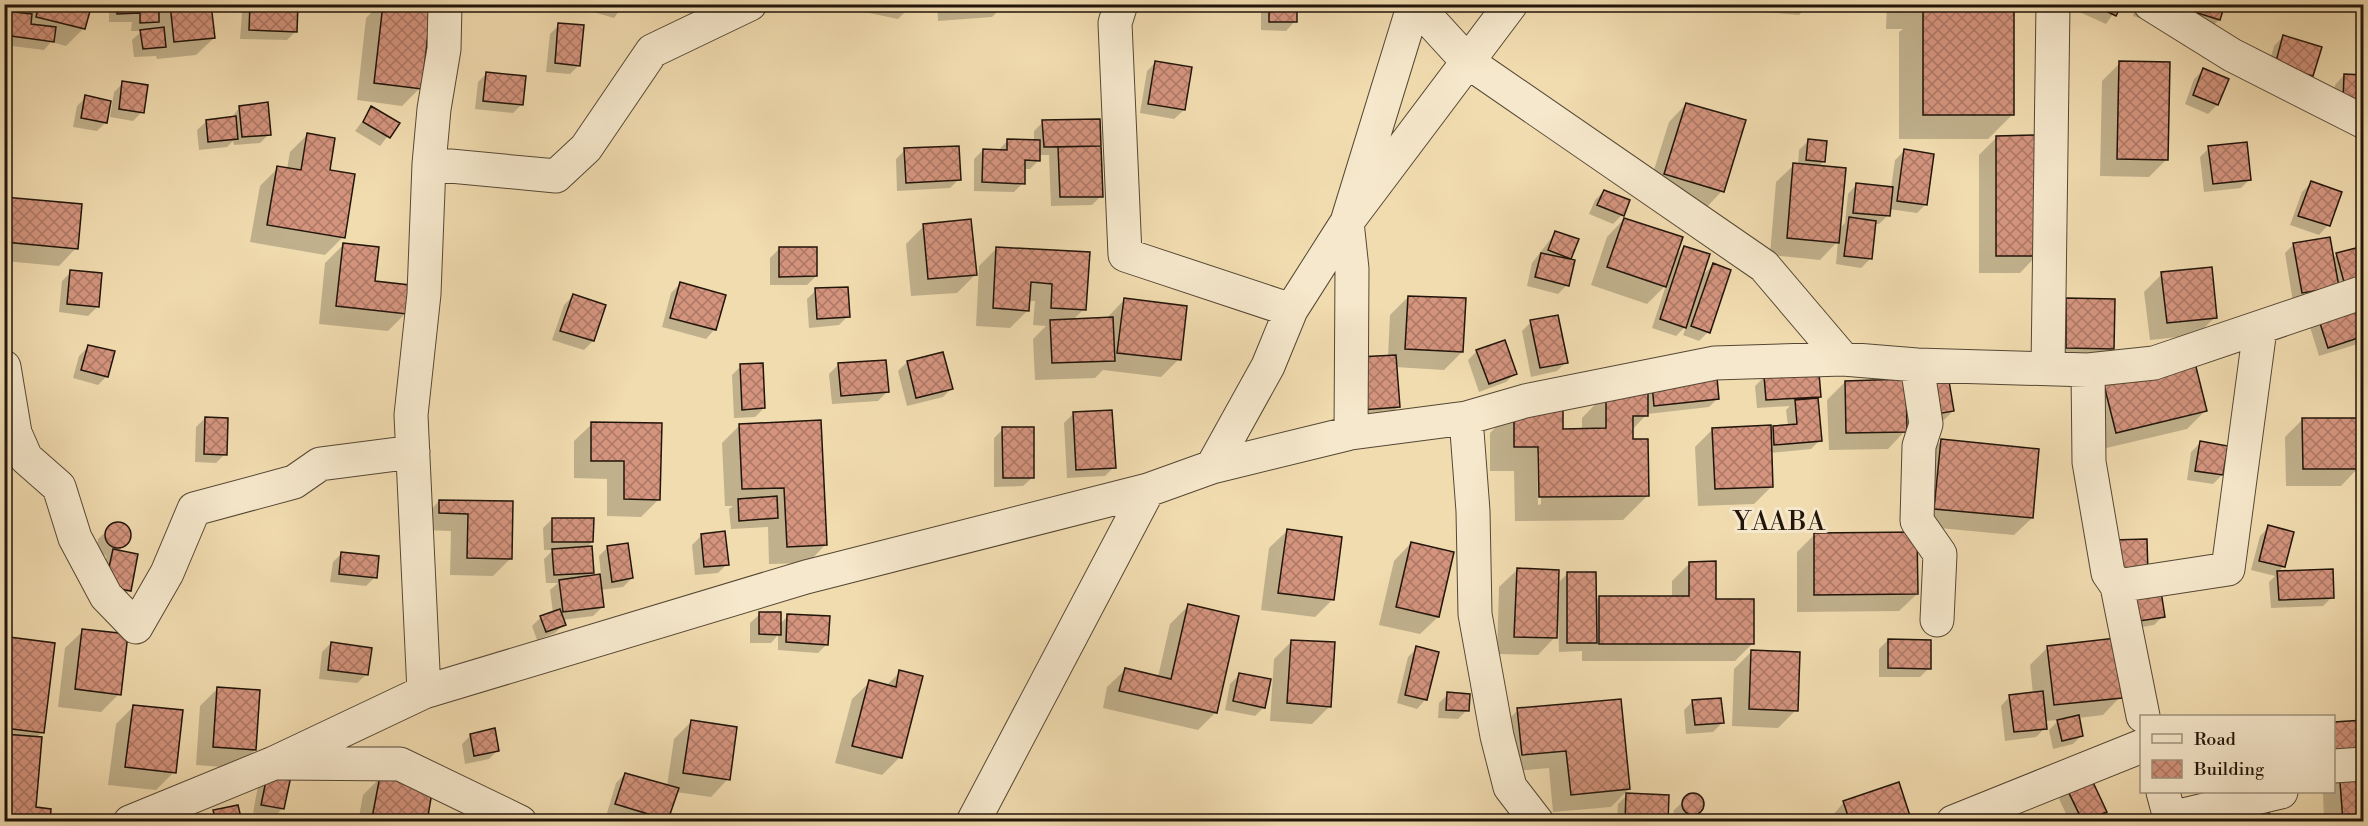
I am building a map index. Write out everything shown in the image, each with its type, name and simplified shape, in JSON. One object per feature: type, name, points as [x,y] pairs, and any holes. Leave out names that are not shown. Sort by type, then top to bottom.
[{"type":"street","points":[[424,692],[411,415],[424,294],[429,164],[434,109],[444,49],[445,4]]},
{"type":"street","points":[[429,164],[556,176],[586,148],[652,51],[750,4]]},
{"type":"street","points":[[1121,4],[1115,23],[1125,255],[1291,310]]},
{"type":"street","points":[[1415,4],[1468,62],[1764,266],[1843,359]]},
{"type":"street","points":[[1350,433],[1352,269],[1347,222],[1415,4]]},
{"type":"street","points":[[1212,467],[1268,366],[1291,310],[1347,222],[1468,62],[1483,38],[1511,4]]},
{"type":"street","points":[[2048,368],[2053,4]]},
{"type":"street","points":[[2150,4],[2232,55],[2364,122]]},
{"type":"street","points":[[130,822],[273,763],[424,692],[806,577],[1148,490],[1212,467],[1350,433],[1466,418],[1525,401],[1714,363],[1843,359],[1917,365],[2088,370],[2154,363],[2364,292]]},
{"type":"street","points":[[2117,585],[2228,570],[2259,329]]},
{"type":"street","points":[[1917,365],[1926,424],[1919,446],[1917,521],[1940,554],[1937,620]]},
{"type":"street","points":[[4,367],[15,433],[26,458],[59,487],[75,538],[106,596],[136,627],[167,573],[194,509],[294,482],[320,464],[412,452]]},
{"type":"street","points":[[2088,370],[2088,462],[2108,573],[2117,585],[2143,715]]},
{"type":"street","points":[[1466,418],[1473,511],[1475,614],[1497,736],[1510,787],[1537,822]]},
{"type":"street","points":[[973,822],[1148,490]]},
{"type":"street","points":[[1953,822],[2140,747]]},
{"type":"street","points":[[273,763],[400,764],[520,822]]},
{"type":"street","points":[[2335,766],[2364,764]]},
{"type":"street","points":[[2163,793],[2172,822]]},
{"type":"street","points":[[2177,822],[2182,814],[2276,793]]},
{"type":"building","points":[[4,4],[5,11],[32,14],[31,24],[56,27],[54,42],[4,35]]},
{"type":"building","points":[[39,4],[92,4],[85,29],[36,17]]},
{"type":"building","points":[[117,4],[159,4],[159,22],[140,23],[140,13],[117,14]]},
{"type":"building","points":[[170,4],[211,4],[215,38],[174,42]]},
{"type":"building","points":[[250,4],[298,4],[297,32],[249,30]]},
{"type":"building","points":[[383,4],[431,5],[422,89],[374,83]]},
{"type":"building","points":[[880,4],[910,4],[909,10]]},
{"type":"building","points":[[1269,4],[1297,4],[1297,22],[1269,22]]},
{"type":"building","points":[[2092,4],[2122,4],[2116,16]]},
{"type":"building","points":[[2169,4],[2225,4],[2220,20]]},
{"type":"building","points":[[1923,6],[2014,6],[2014,115],[1923,115]]},
{"type":"building","points":[[558,23],[584,25],[580,66],[555,63]]},
{"type":"building","points":[[164,27],[166,47],[143,49],[140,30]]},
{"type":"building","points":[[2283,35],[2322,47],[2313,76],[2275,65]]},
{"type":"building","points":[[1155,61],[1192,67],[1185,110],[1148,104]]},
{"type":"building","points":[[2119,61],[2170,62],[2168,160],[2117,159]]},
{"type":"building","points":[[2203,68],[2229,79],[2218,105],[2193,95]]},
{"type":"building","points":[[486,72],[526,76],[523,105],[483,101]]},
{"type":"building","points":[[2344,74],[2364,75],[2364,100],[2343,100]]},
{"type":"building","points":[[122,81],[148,85],[144,113],[119,109]]},
{"type":"building","points":[[85,95],[111,101],[107,123],[81,118]]},
{"type":"building","points":[[268,102],[271,135],[242,137],[239,106]]},
{"type":"building","points":[[1686,103],[1746,120],[1724,192],[1664,174]]},
{"type":"building","points":[[371,106],[400,123],[390,138],[363,122]]},
{"type":"building","points":[[236,116],[238,139],[208,142],[206,120]]},
{"type":"building","points":[[1100,119],[1101,146],[1044,147],[1042,120]]},
{"type":"building","points":[[307,133],[335,138],[330,170],[355,174],[345,238],[267,225],[277,166],[301,170]]},
{"type":"building","points":[[2038,135],[2039,256],[1996,256],[1996,136]]},
{"type":"building","points":[[1007,139],[1040,140],[1040,161],[1025,160],[1025,184],[982,182],[983,149],[1007,150]]},
{"type":"building","points":[[1808,139],[1827,141],[1825,162],[1806,160]]},
{"type":"building","points":[[2247,142],[2251,180],[2213,184],[2208,146]]},
{"type":"building","points":[[959,146],[961,180],[906,183],[904,148]]},
{"type":"building","points":[[1101,146],[1103,197],[1060,197],[1058,147]]},
{"type":"building","points":[[1904,149],[1934,154],[1927,205],[1897,201]]},
{"type":"building","points":[[1793,163],[1846,168],[1839,243],[1787,238]]},
{"type":"building","points":[[2311,181],[2342,192],[2330,226],[2298,216]]},
{"type":"building","points":[[1856,183],[1893,187],[1890,216],[1853,213]]},
{"type":"building","points":[[1604,190],[1630,200],[1624,216],[1597,205]]},
{"type":"building","points":[[4,197],[82,204],[78,249],[4,242]]},
{"type":"building","points":[[1849,217],[1876,221],[1872,259],[1844,256]]},
{"type":"building","points":[[1624,218],[1683,237],[1666,287],[1607,267]]},
{"type":"building","points":[[971,219],[977,275],[928,279],[923,224]]},
{"type":"building","points":[[1555,231],[1579,239],[1571,259],[1548,250]]},
{"type":"building","points":[[2330,237],[2339,287],[2302,293],[2293,243]]},
{"type":"building","points":[[343,243],[379,247],[375,281],[410,285],[407,314],[336,306]]},
{"type":"building","points":[[1684,246],[1710,254],[1686,328],[1660,319]]},
{"type":"building","points":[[2364,246],[2364,277],[2344,282],[2336,253]]},
{"type":"building","points":[[779,247],[817,247],[817,276],[779,277]]},
{"type":"building","points":[[996,247],[1090,252],[1086,310],[1051,308],[1052,284],[1031,282],[1029,311],[993,308]]},
{"type":"building","points":[[1541,253],[1575,260],[1569,286],[1535,277]]},
{"type":"building","points":[[1713,263],[1731,270],[1710,333],[1691,326]]},
{"type":"building","points":[[2212,267],[2217,318],[2167,323],[2161,272]]},
{"type":"building","points":[[70,270],[102,273],[99,307],[67,304]]},
{"type":"building","points":[[680,282],[726,295],[716,330],[670,318]]},
{"type":"building","points":[[848,287],[850,317],[817,319],[815,288]]},
{"type":"building","points":[[573,294],[606,305],[594,341],[560,331]]},
{"type":"building","points":[[1408,296],[1466,298],[1463,352],[1405,349]]},
{"type":"building","points":[[1124,298],[1187,306],[1181,360],[1117,353]]},
{"type":"building","points":[[2066,298],[2115,299],[2114,349],[2066,348]]},
{"type":"building","points":[[2364,303],[2364,336],[2328,348],[2318,317]]},
{"type":"building","points":[[1558,315],[1568,363],[1540,368],[1530,320]]},
{"type":"building","points":[[1113,317],[1115,361],[1052,363],[1050,320]]},
{"type":"building","points":[[1505,340],[1517,374],[1489,384],[1476,350]]},
{"type":"building","points":[[88,345],[115,351],[108,377],[81,370]]},
{"type":"building","points":[[943,352],[953,389],[916,398],[907,361]]},
{"type":"building","points":[[1396,355],[1400,407],[1361,410],[1357,357]]},
{"type":"building","points":[[886,360],[889,392],[841,396],[838,363]]},
{"type":"building","points":[[763,363],[765,408],[742,410],[740,364]]},
{"type":"building","points":[[2195,363],[2207,411],[2116,433],[2104,385]]},
{"type":"building","points":[[1819,373],[1821,397],[1766,400],[1764,376]]},
{"type":"building","points":[[1717,378],[1719,399],[1654,406],[1652,385]]},
{"type":"building","points":[[1906,379],[1907,432],[1846,433],[1845,381]]},
{"type":"building","points":[[1949,381],[1954,411],[1931,415],[1927,385]]},
{"type":"building","points":[[1648,391],[1648,416],[1633,416],[1633,439],[1648,439],[1649,496],[1539,497],[1538,447],[1514,447],[1514,407],[1563,407],[1563,429],[1606,428],[1606,392]]},
{"type":"building","points":[[1818,398],[1822,441],[1774,445],[1773,426],[1797,424],[1795,400]]},
{"type":"building","points":[[1112,410],[1116,468],[1076,470],[1073,412]]},
{"type":"building","points":[[205,417],[228,418],[227,455],[204,454]]},
{"type":"building","points":[[2302,418],[2359,418],[2360,469],[2303,469]]},
{"type":"building","points":[[821,420],[827,545],[787,547],[784,488],[742,489],[739,424]]},
{"type":"building","points":[[591,422],[662,423],[660,500],[624,499],[624,461],[591,461]]},
{"type":"building","points":[[1771,425],[1773,487],[1715,489],[1712,428]]},
{"type":"building","points":[[1002,427],[1034,427],[1034,478],[1003,478]]},
{"type":"building","points":[[1941,439],[2039,449],[2033,518],[1934,509]]},
{"type":"building","points":[[2200,441],[2228,446],[2223,475],[2195,471]]},
{"type":"building","points":[[777,496],[778,518],[739,521],[738,499]]},
{"type":"building","points":[[439,500],[513,501],[512,559],[467,558],[468,514],[439,513]]},
{"type":"building","points":[[552,518],[594,518],[593,542],[552,542]]},
{"type":"building","points":[[118,522],[127,526],[131,535],[127,544],[118,548],[109,544],[105,535],[109,526]]},
{"type":"building","points":[[2268,525],[2294,532],[2285,567],[2259,561]]},
{"type":"building","points":[[1287,529],[1342,537],[1334,600],[1278,593]]},
{"type":"building","points":[[725,531],[729,565],[704,567],[701,534]]},
{"type":"building","points":[[1917,532],[1918,594],[1814,595],[1814,533]]},
{"type":"building","points":[[2147,539],[2148,574],[2114,575],[2112,540]]},
{"type":"building","points":[[1411,542],[1454,552],[1439,617],[1396,607]]},
{"type":"building","points":[[628,543],[633,578],[612,582],[607,546]]},
{"type":"building","points":[[592,546],[594,573],[554,575],[552,549]]},
{"type":"building","points":[[113,549],[138,554],[131,591],[105,586]]},
{"type":"building","points":[[341,552],[379,556],[377,578],[339,574]]},
{"type":"building","points":[[1716,561],[1716,599],[1754,599],[1754,644],[1599,644],[1599,596],[1689,596],[1689,562]]},
{"type":"building","points":[[1517,568],[1559,570],[1557,638],[1514,637]]},
{"type":"building","points":[[2333,569],[2334,598],[2279,600],[2277,571]]},
{"type":"building","points":[[1567,572],[1596,572],[1597,643],[1567,643]]},
{"type":"building","points":[[600,574],[604,607],[563,612],[559,580]]},
{"type":"building","points":[[2161,591],[2165,617],[2133,622],[2129,596]]},
{"type":"building","points":[[1188,604],[1239,616],[1217,713],[1119,691],[1125,668],[1171,679]]},
{"type":"building","points":[[560,609],[566,625],[546,632],[540,616]]},
{"type":"building","points":[[759,612],[781,612],[781,635],[759,634]]},
{"type":"building","points":[[787,614],[830,616],[828,645],[786,642]]},
{"type":"building","points":[[82,629],[128,634],[121,695],[75,689]]},
{"type":"building","points":[[9,637],[55,643],[44,733],[4,728],[4,672]]},
{"type":"building","points":[[2116,638],[2122,698],[2054,705],[2047,646]]},
{"type":"building","points":[[1888,639],[1931,640],[1931,669],[1888,668]]},
{"type":"building","points":[[1291,640],[1335,642],[1331,707],[1287,703]]},
{"type":"building","points":[[331,642],[372,648],[368,675],[328,670]]},
{"type":"building","points":[[1416,646],[1439,652],[1427,700],[1405,695]]},
{"type":"building","points":[[1751,650],[1800,652],[1798,711],[1749,709]]},
{"type":"building","points":[[899,670],[923,676],[902,758],[852,746],[869,680],[896,687]]},
{"type":"building","points":[[1239,673],[1271,679],[1265,708],[1233,701]]},
{"type":"building","points":[[217,687],[260,690],[256,750],[213,747]]},
{"type":"building","points":[[2043,691],[2047,729],[2014,732],[2009,695]]},
{"type":"building","points":[[1447,692],[1470,694],[1469,711],[1446,710]]},
{"type":"building","points":[[1721,698],[1724,723],[1695,725],[1692,700]]},
{"type":"building","points":[[1621,699],[1630,789],[1571,795],[1566,751],[1522,755],[1517,708]]},
{"type":"building","points":[[133,705],[183,710],[176,773],[125,767]]},
{"type":"building","points":[[2079,715],[2083,736],[2062,741],[2057,720]]},
{"type":"building","points":[[691,720],[737,727],[730,780],[683,773]]},
{"type":"building","points":[[2364,720],[2364,754],[2335,756],[2335,722]]},
{"type":"building","points":[[495,728],[499,751],[474,756],[470,734]]},
{"type":"building","points":[[4,734],[42,737],[36,807],[51,809],[50,822],[4,822]]},
{"type":"building","points":[[2364,768],[2364,822],[2343,822],[2339,769]]},
{"type":"building","points":[[268,771],[291,776],[284,809],[261,805]]},
{"type":"building","points":[[625,773],[679,788],[668,820],[615,804]]},
{"type":"building","points":[[380,776],[433,786],[427,822],[391,822],[372,818]]},
{"type":"building","points":[[2091,778],[2107,812],[2083,822],[2067,789]]},
{"type":"building","points":[[1899,782],[1912,822],[1850,822],[1843,801]]},
{"type":"building","points":[[1626,793],[1669,795],[1668,822],[1625,822]]},
{"type":"building","points":[[1689,793],[1697,793],[1704,800],[1704,808],[1697,815],[1689,815],[1682,808],[1682,800]]},
{"type":"building","points":[[2267,802],[2271,822],[2212,822]]},
{"type":"building","points":[[238,805],[242,822],[216,822],[213,810]]},
{"type":"building","points":[[2012,809],[2018,822],[1994,822]]},
{"type":"building","points":[[1710,816],[1736,819],[1736,822],[1710,822]]},
{"type":"district","name":"YAABA","points":[[1780,521]]}]
